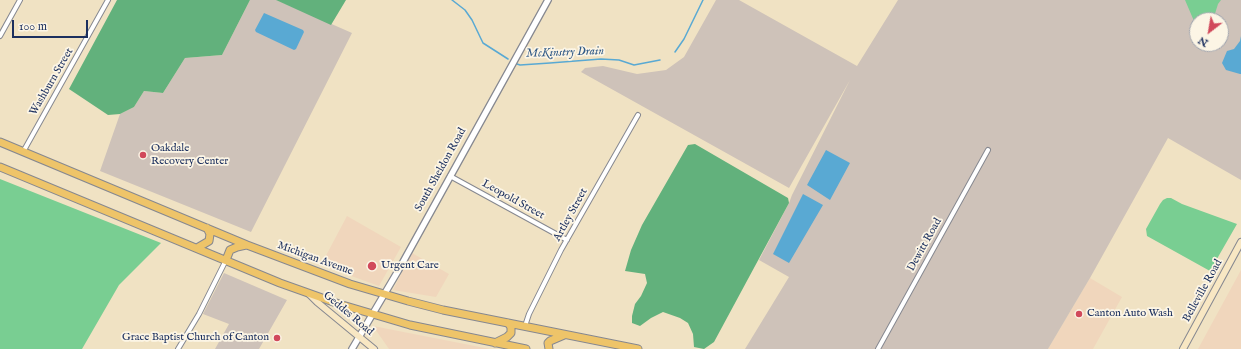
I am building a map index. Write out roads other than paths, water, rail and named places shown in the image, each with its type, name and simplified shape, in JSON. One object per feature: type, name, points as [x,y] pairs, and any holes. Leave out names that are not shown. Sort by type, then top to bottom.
[{"type":"main road","name":"Michigan Avenue","points":[[0,142],[247,245],[322,274],[384,294],[443,310],[638,349]]},
{"type":"main road","points":[[0,167],[310,294],[372,315],[419,327],[526,349]]},
{"type":"main road","points":[[197,248],[209,241],[210,234],[207,228]]},
{"type":"main road","name":"Belleville Road","points":[[1183,349],[1241,242]]},
{"type":"main road","points":[[226,260],[230,250],[247,245]]},
{"type":"main road","name":"Geddes Road","points":[[310,294],[317,302],[374,349]]},
{"type":"main road","points":[[495,343],[507,337],[511,333],[511,327],[508,323]]},
{"type":"main road","points":[[549,349],[548,343],[552,339],[566,334]]},
{"type":"street","points":[[0,36],[20,0]]},
{"type":"street","name":"Washburn Street","points":[[23,152],[108,0]]},
{"type":"street","name":"South Sheldon Road","points":[[352,349],[548,0]]},
{"type":"street","name":"Artley Street","points":[[525,326],[529,314],[567,240],[638,115]]},
{"type":"street","name":"Dewitt Road","points":[[878,349],[988,150]]},
{"type":"street","name":"Leopold Street","points":[[450,176],[567,240]]},
{"type":"street","points":[[178,349],[199,314],[226,260]]},
{"type":"water","points":[[264,13],[303,30],[304,32],[296,49],[294,50],[256,32],[255,30]]},
{"type":"water","points":[[1241,36],[1241,74],[1226,70],[1222,63],[1227,52],[1234,49],[1240,41]]},
{"type":"water","points":[[826,150],[850,163],[830,200],[807,185]]},
{"type":"water","points":[[803,194],[823,205],[789,263],[773,254]]},
{"type":"waterway","name":"McKinstry Drain","points":[[452,0],[465,10],[472,20],[483,43],[508,59]]},
{"type":"waterway","name":"McKinstry Drain","points":[[675,52],[684,39],[703,0]]},
{"type":"waterway","name":"McKinstry Drain","points":[[517,64],[601,59],[619,60],[634,65],[660,60]]},
{"type":"place","name":"Oakdale Recovery Center","points":[[143,155]]},
{"type":"place","name":"Urgent Care","points":[[372,266]]},
{"type":"place","name":"Canton Auto Wash","points":[[1079,314]]},
{"type":"place","name":"Grace Baptist Church of Canton","points":[[277,338]]}]
